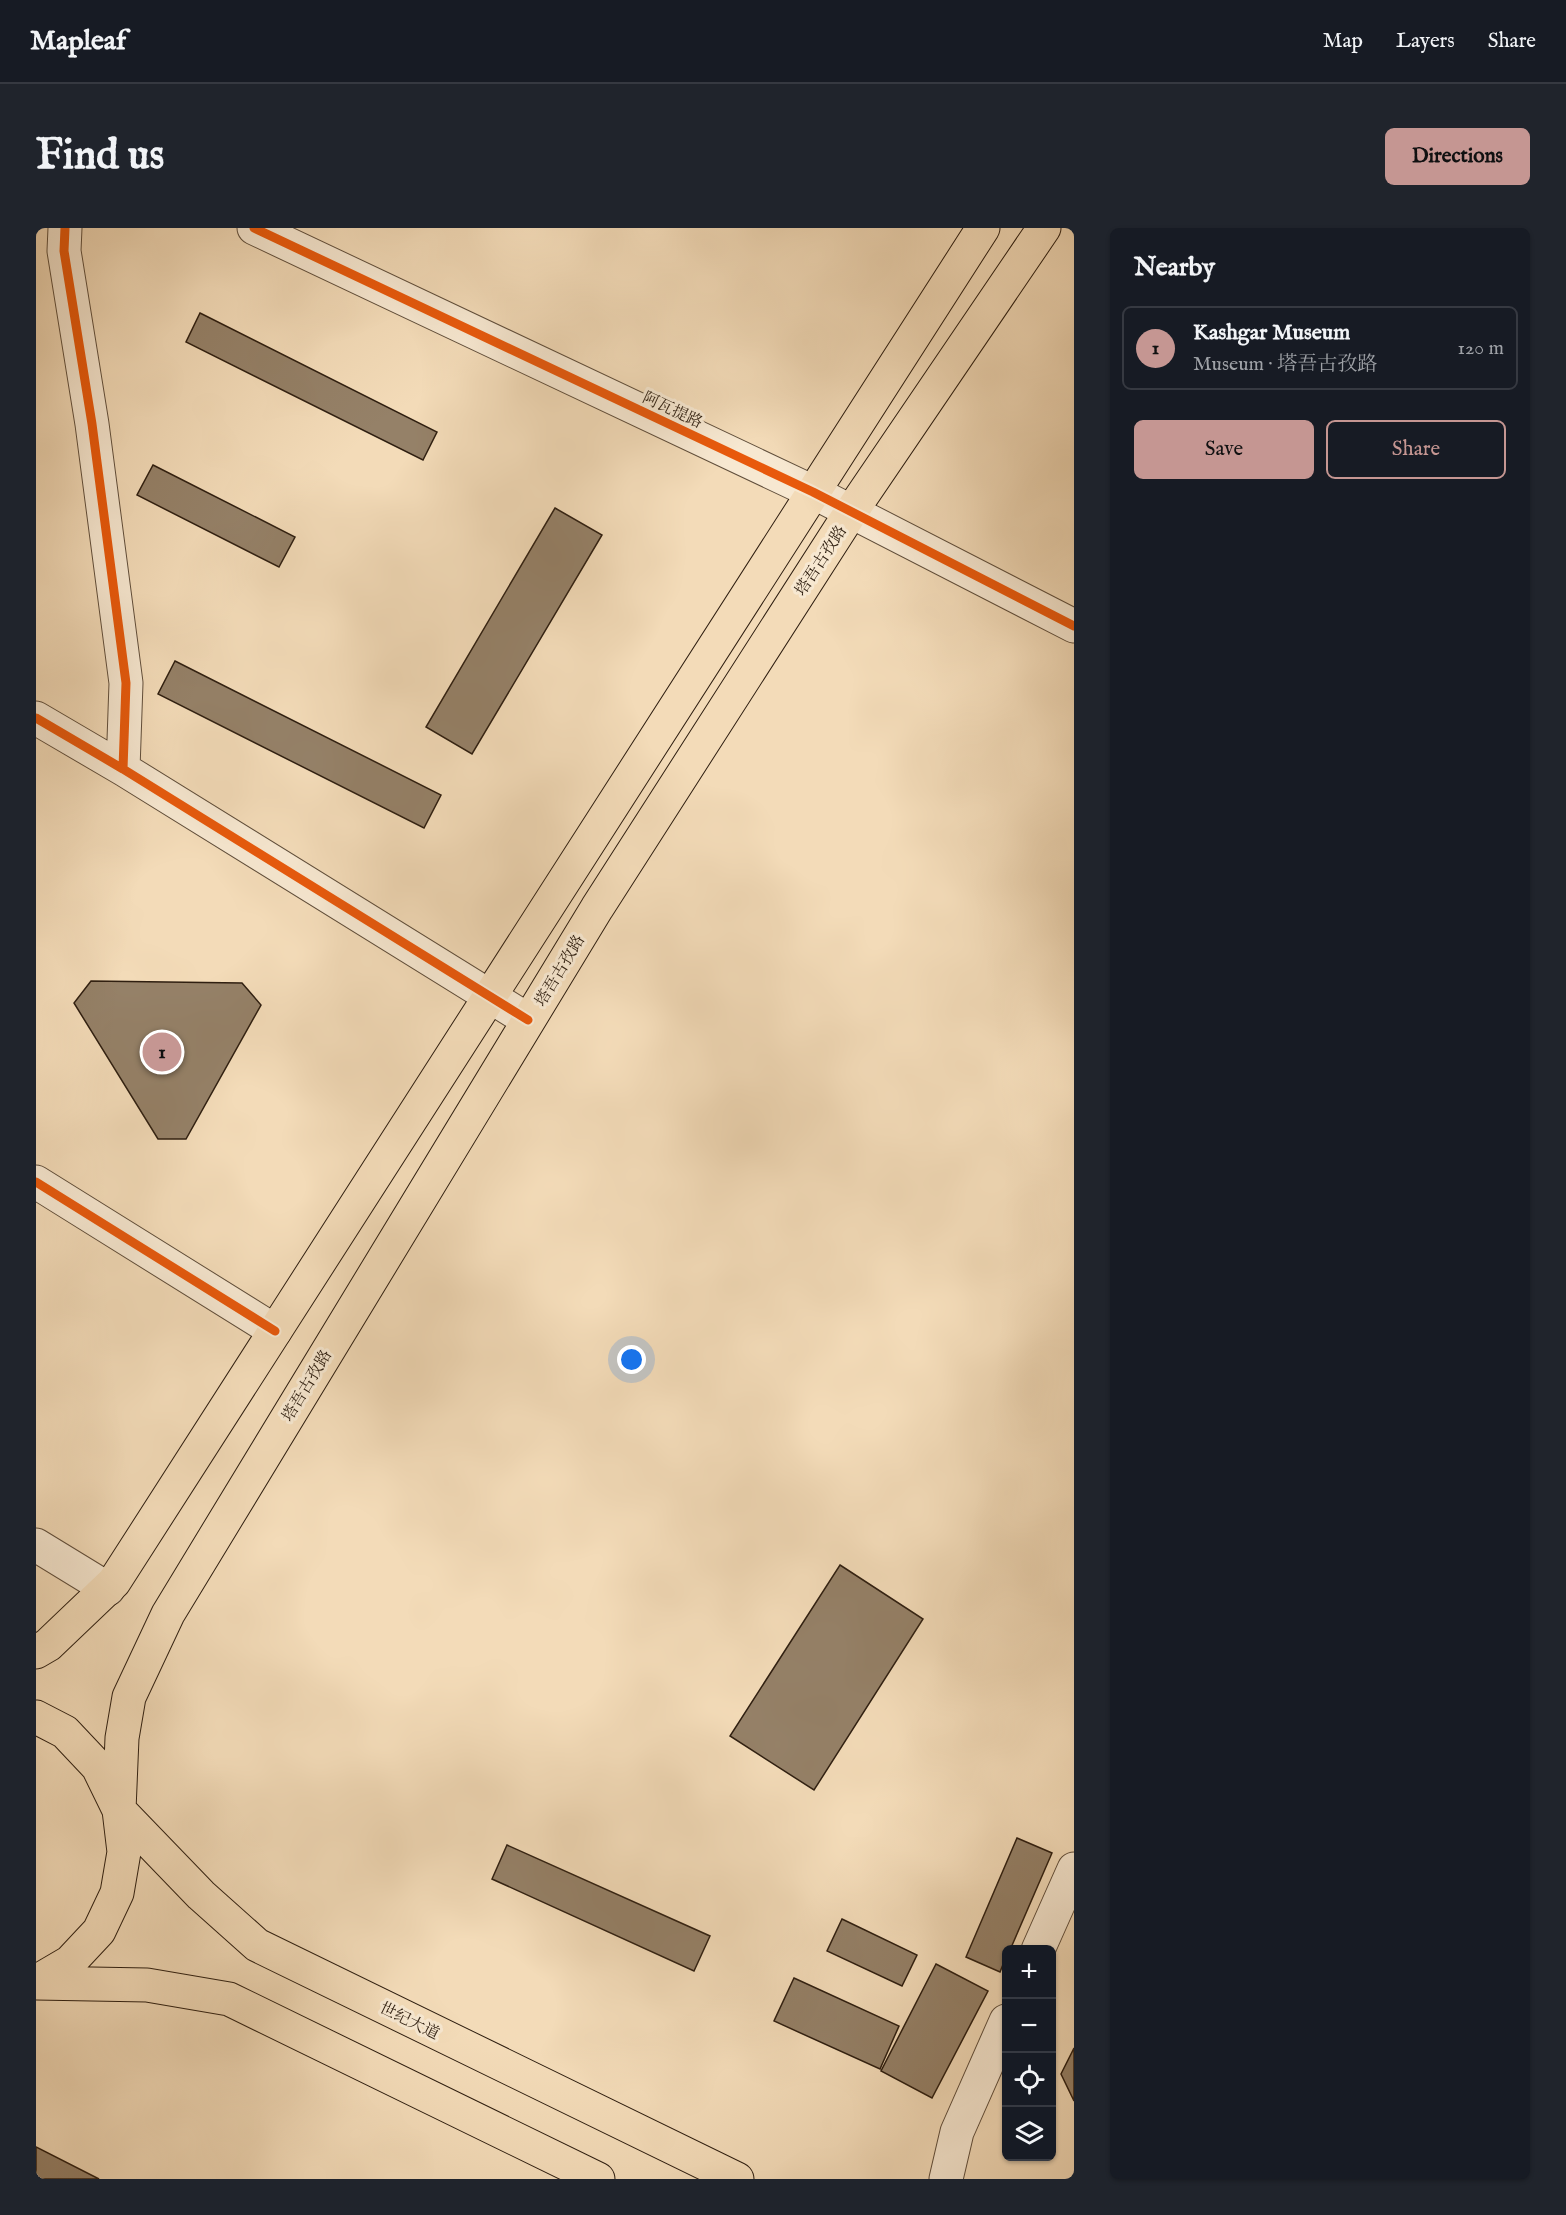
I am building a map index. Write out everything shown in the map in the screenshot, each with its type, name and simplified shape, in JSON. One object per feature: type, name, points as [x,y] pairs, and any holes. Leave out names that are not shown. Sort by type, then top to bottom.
[{"type":"main road","points":[[36,1652],[48,1645],[114,1582],[983,228]]},
{"type":"main road","name":"塔吾古孜路","points":[[119,1810],[122,1738],[129,1697],[168,1614],[597,908],[851,512],[1044,228]]},
{"type":"main road","points":[[36,1717],[65,1732],[98,1767],[119,1810],[124,1852],[117,1893],[99,1931],[70,1962],[36,1983]]},
{"type":"main road","name":"世纪大道","points":[[119,1810],[201,1895],[257,1946],[737,2179]]},
{"type":"main road","points":[[36,1983],[147,1985],[229,1999],[598,2179]]},
{"type":"street","points":[[65,228],[63,251],[92,424],[126,683],[123,769]]},
{"type":"street","name":"阿瓦提路","points":[[254,228],[813,492],[1074,626]]},
{"type":"street","points":[[36,718],[123,769],[528,1020]]},
{"type":"street","points":[[36,1182],[275,1331]]},
{"type":"street","points":[[36,1545],[108,1589]]},
{"type":"street","points":[[1040,1945],[1074,1869]]},
{"type":"street","points":[[946,2179],[957,2132],[1002,2030]]},
{"type":"building","points":[[200,313],[437,432],[423,460],[186,342]]},
{"type":"building","points":[[153,465],[295,537],[279,567],[137,495]]},
{"type":"building","points":[[555,508],[602,535],[472,754],[426,727]]},
{"type":"building","points":[[175,661],[441,795],[424,828],[158,694]]},
{"type":"building","points":[[91,981],[242,983],[261,1005],[186,1139],[158,1139],[74,1003]]},
{"type":"building","points":[[840,1565],[923,1619],[814,1790],[730,1736]]},
{"type":"building","points":[[1017,1838],[1052,1853],[1012,1945],[1002,1945],[1000,1972],[966,1957]]},
{"type":"building","points":[[507,1845],[710,1936],[694,1971],[492,1879]]},
{"type":"building","points":[[842,1919],[917,1955],[902,1986],[827,1951]]},
{"type":"building","points":[[936,1964],[988,1991],[932,2098],[881,2071]]},
{"type":"building","points":[[794,1978],[899,2026],[880,2069],[774,2021]]},
{"type":"building","points":[[1074,2048],[1074,2101],[1061,2074]]},
{"type":"building","points":[[36,2147],[99,2179],[36,2179]]},
{"type":"cycle path","points":[[65,228],[64,251],[92,424],[126,683],[123,769]]},
{"type":"cycle path","points":[[254,228],[813,492],[1074,626]]},
{"type":"cycle path","points":[[36,718],[123,769],[528,1020]]},
{"type":"cycle path","points":[[36,1182],[275,1331]]},
{"type":"place","name":"Kashgar Museum","points":[[162,1052]]}]
